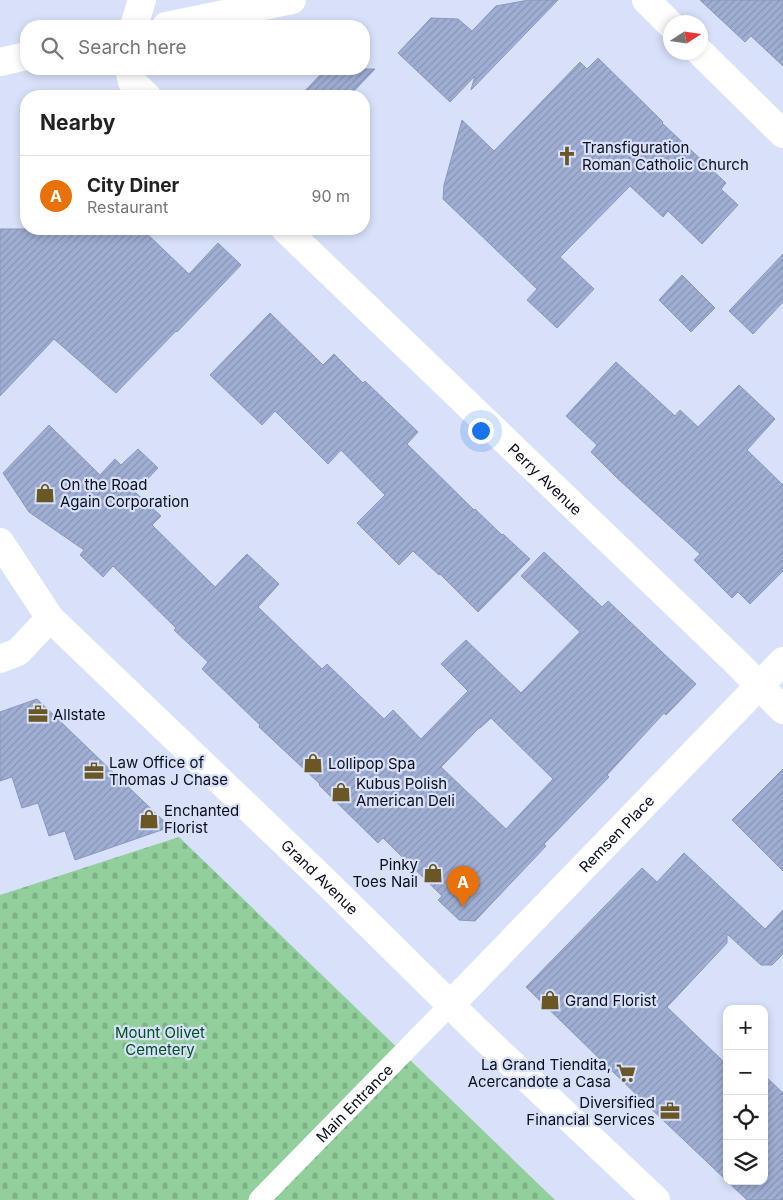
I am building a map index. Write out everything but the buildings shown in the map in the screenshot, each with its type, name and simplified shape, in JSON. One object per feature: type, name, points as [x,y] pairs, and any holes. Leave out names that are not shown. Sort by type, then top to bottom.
[{"type":"street","points":[[136,20],[142,0]]},
{"type":"street","points":[[195,20],[292,0]]},
{"type":"street","points":[[646,0],[663,17]]},
{"type":"street","points":[[0,62],[20,57]]},
{"type":"street","points":[[708,60],[783,134]]},
{"type":"street","points":[[130,75],[132,82],[141,90]]},
{"type":"street","name":"Perry Avenue","points":[[291,235],[714,641],[783,710]]},
{"type":"street","name":"Grand Avenue","points":[[0,542],[50,618],[329,885],[450,1006],[656,1200]]},
{"type":"street","points":[[0,577],[50,618],[18,652],[0,659]]},
{"type":"street","name":"Remsen Place","points":[[450,1006],[783,661]]},
{"type":"lane","name":"Main Entrance","points":[[259,1200],[450,1006]]},
{"type":"green space","name":"Mount Olivet Cemetery","points":[[179,837],[555,1200],[0,1200],[0,895]]},
{"type":"place","name":"Transfiguration Roman Catholic Church","points":[[567,156]]},
{"type":"place","name":"On the Road Again Corporation","points":[[45,493]]},
{"type":"place","name":"Allstate","points":[[38,714]]},
{"type":"place","name":"Lollipop Spa","points":[[313,763]]},
{"type":"place","name":"Law Office of Thomas J Chase","points":[[94,771]]},
{"type":"place","name":"Kubus Polish American Deli","points":[[341,792]]},
{"type":"place","name":"Enchanted Florist","points":[[149,819]]},
{"type":"place","name":"Pinky Toes Nail","points":[[433,873]]},
{"type":"place","name":"City Diner","points":[[463,907]]},
{"type":"place","name":"Grand Florist","points":[[550,1000]]},
{"type":"place","name":"La Grand Tiendita, Acercandote a Casa","points":[[626,1073]]},
{"type":"place","name":"Diversified Financial Services","points":[[670,1111]]}]
